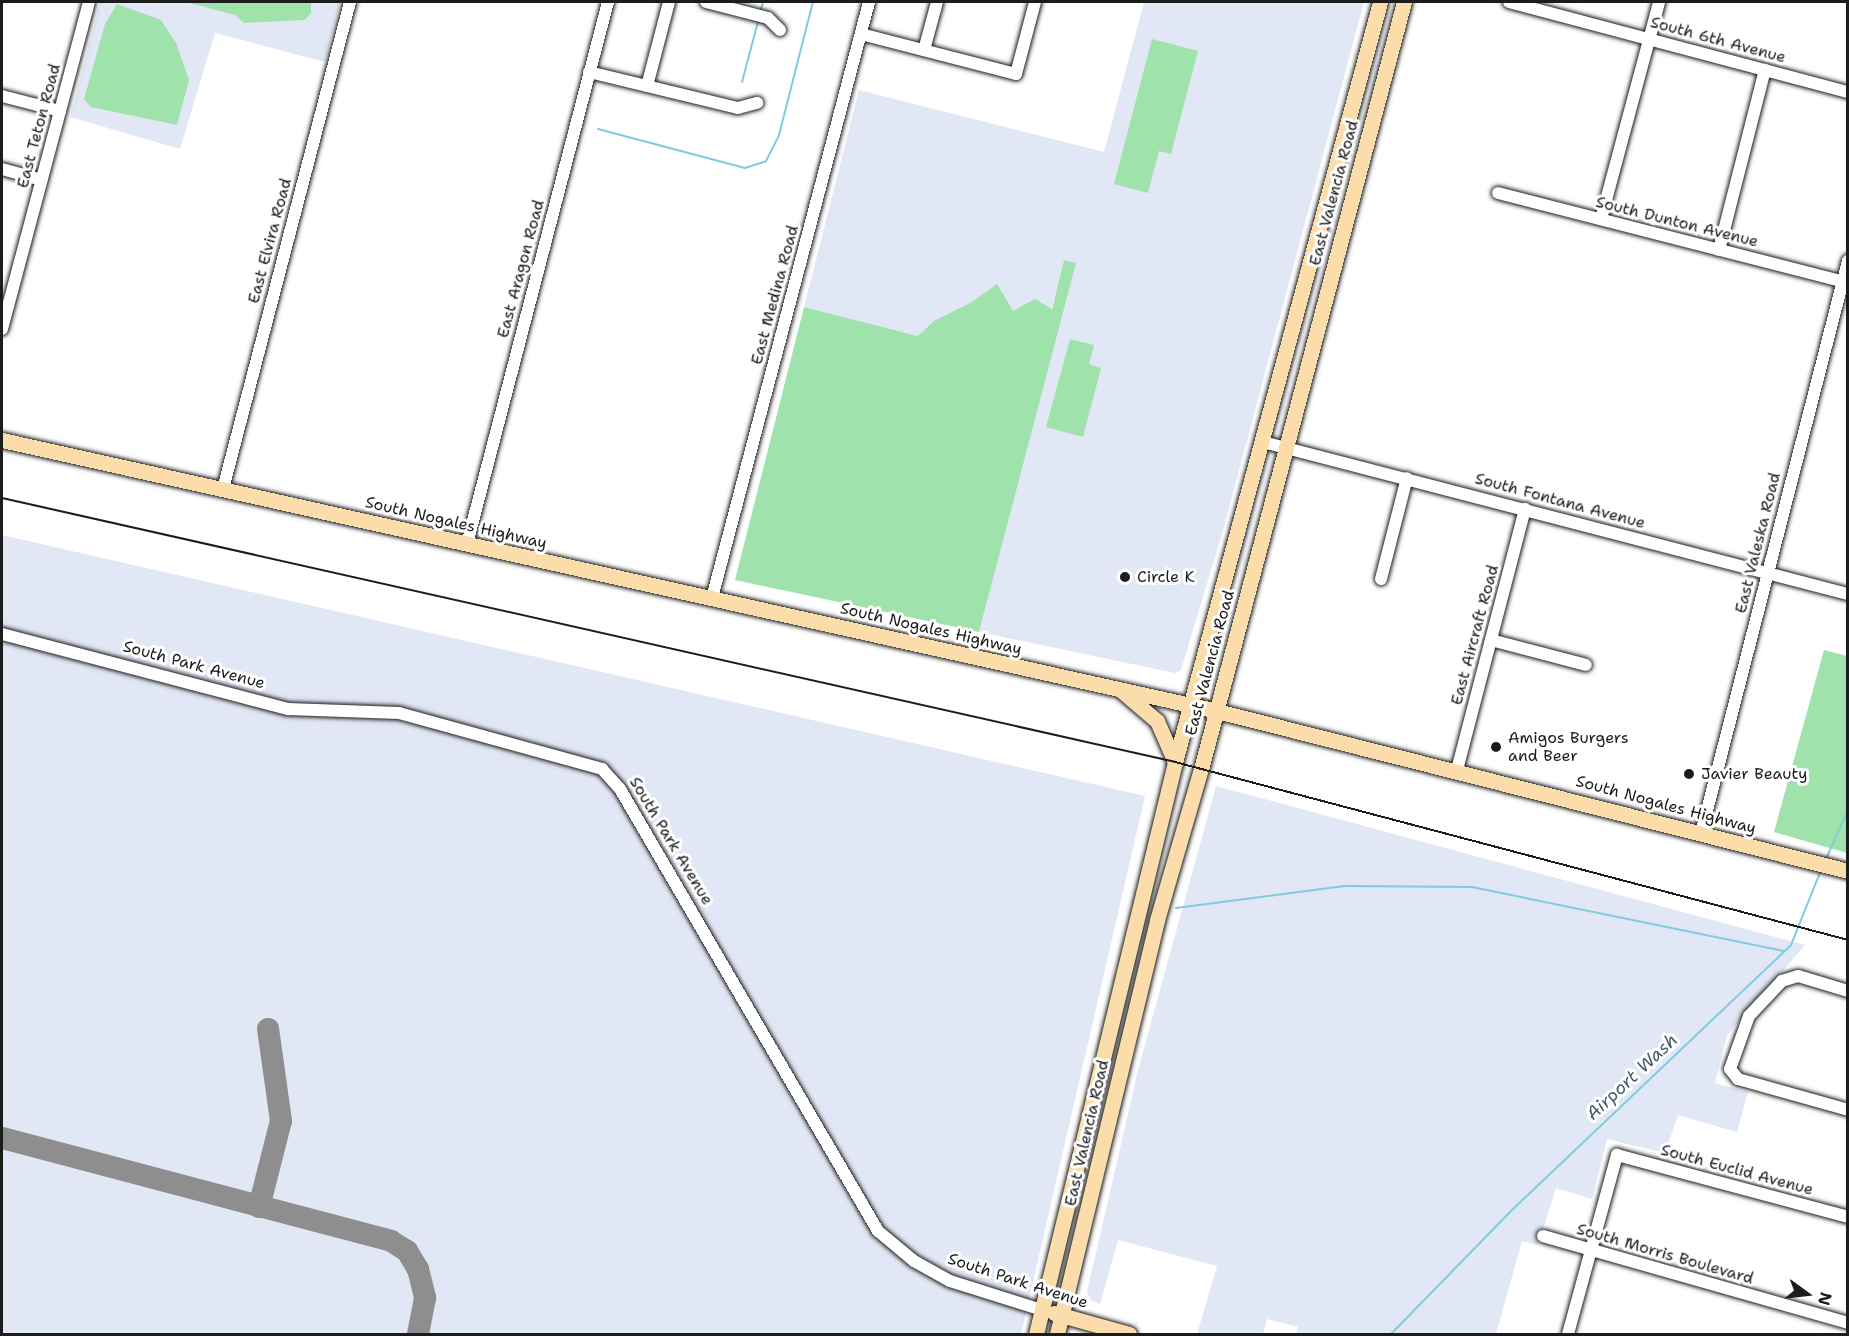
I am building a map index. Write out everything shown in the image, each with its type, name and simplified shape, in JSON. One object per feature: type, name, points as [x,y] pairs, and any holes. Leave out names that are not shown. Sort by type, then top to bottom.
[{"type":"main road","name":"East Valencia Road","points":[[1036,1335],[1087,1112],[1189,706],[1263,442],[1380,2]]},
{"type":"main road","name":"East Valencia Road","points":[[1057,1335],[1157,920],[1216,711],[1284,447],[1404,2]]},
{"type":"main road","points":[[1318,237],[1339,243]]},
{"type":"main road","name":"South Nogales Highway","points":[[2,440],[1216,711],[1457,770],[1848,871]]},
{"type":"main road","points":[[1118,689],[1157,721],[1175,762]]},
{"type":"main road","points":[[1136,914],[1157,920]]},
{"type":"main road","points":[[1087,1112],[1108,1117]]},
{"type":"main road","name":"South Park Avenue","points":[[1042,1310],[1129,1335]]},
{"type":"street","name":"East Teton Road","points":[[2,329],[89,2]]},
{"type":"street","name":"East Elvira Road","points":[[223,489],[350,2]]},
{"type":"street","name":"East Aragon Road","points":[[467,544],[608,2]]},
{"type":"street","points":[[647,86],[669,2]]},
{"type":"street","points":[[706,2],[768,18],[780,30]]},
{"type":"street","name":"East Medina Road","points":[[712,598],[869,2]]},
{"type":"street","points":[[924,50],[937,2]]},
{"type":"street","points":[[861,34],[1016,74],[1035,2]]},
{"type":"street","name":"South 6th Avenue","points":[[1509,2],[1848,92]]},
{"type":"street","points":[[1601,219],[1659,2]]},
{"type":"street","points":[[1719,250],[1765,70]]},
{"type":"street","points":[[589,72],[738,108],[758,103]]},
{"type":"street","points":[[2,96],[60,111]]},
{"type":"street","points":[[2,169],[42,180]]},
{"type":"street","name":"South Dunton Avenue","points":[[1498,193],[1845,282]]},
{"type":"street","name":"East Valeska Road","points":[[1701,834],[1767,572],[1845,282],[1848,261]]},
{"type":"street","name":"South Fontana Avenue","points":[[1263,442],[1848,594]]},
{"type":"street","points":[[1381,579],[1407,478]]},
{"type":"street","name":"East Aircraft Road","points":[[1457,770],[1525,509]]},
{"type":"street","name":"South Park Avenue","points":[[2,634],[288,709],[399,713],[602,768],[613,779],[653,844],[878,1231],[914,1261],[950,1281],[1042,1310]]},
{"type":"street","points":[[1491,640],[1586,665]]},
{"type":"street","points":[[1848,991],[1792,976],[1782,981],[1749,1016],[1730,1069],[1738,1079],[1848,1110]]},
{"type":"street","name":"South Euclid Avenue","points":[[1592,1250],[1617,1155],[1848,1217]]},
{"type":"street","name":"South Morris Boulevard","points":[[1543,1236],[1848,1323]]},
{"type":"street","points":[[1568,1335],[1592,1250]]},
{"type":"shaded area","points":[[100,2],[340,2],[325,62],[215,33],[180,149],[70,117]]},
{"type":"shaded area","points":[[1144,2],[1364,2],[1222,534],[1181,670],[1175,673],[979,632],[1075,263],[1064,260],[1037,366],[804,307],[859,90],[1104,152]]},
{"type":"shaded area","points":[[2,535],[1145,796],[1021,1334],[2,1334]]},
{"type":"shaded area","points":[[1216,786],[1805,945],[1727,1035],[1715,1083],[1748,1092],[1737,1132],[1678,1115],[1665,1153],[1607,1139],[1592,1199],[1556,1188],[1538,1245],[1522,1241],[1496,1334],[1296,1334],[1298,1327],[1267,1319],[1263,1334],[1197,1334],[1217,1266],[1118,1240],[1100,1304],[1091,1300],[1087,1292],[1138,1070]]},
{"type":"green space","points":[[186,2],[311,2],[311,13],[305,20],[244,23],[235,15]]},
{"type":"green space","points":[[117,4],[161,20],[176,43],[189,80],[177,125],[91,107],[84,99],[105,24]]},
{"type":"green space","points":[[1152,39],[1198,51],[1171,154],[1159,151],[1148,193],[1114,184]]},
{"type":"green space","points":[[1064,260],[1076,263],[979,632],[735,580],[804,307],[918,336],[934,321],[972,302],[997,284],[1013,311],[1035,299],[1052,309]]},
{"type":"green space","points":[[1070,339],[1094,345],[1089,364],[1101,368],[1083,437],[1046,427]]},
{"type":"green space","points":[[1824,650],[1847,656],[1847,853],[1774,832]]},
{"type":"waterway","points":[[761,9],[763,2]]},
{"type":"waterway","points":[[598,129],[745,168],[766,161],[779,135],[813,2]]},
{"type":"waterway","points":[[742,82],[758,22]]},
{"type":"waterway","name":"Airport Wash","points":[[1826,859],[1848,810]]},
{"type":"waterway","name":"Airport Wash","points":[[1391,1334],[1514,1208],[1791,945],[1821,870]]},
{"type":"waterway","points":[[1176,908],[1345,886],[1472,887],[1783,951]]},
{"type":"taxiway","points":[[259,1207],[281,1121],[268,1029]]},
{"type":"taxiway","points":[[2,1138],[391,1241],[407,1251],[418,1269],[425,1298],[418,1334]]},
{"type":"railway","points":[[2,498],[1175,762],[1848,940]]},
{"type":"place","name":"Circle K","points":[[1125,577]]},
{"type":"place","name":"Amigos Burgers and Beer","points":[[1496,747]]},
{"type":"place","name":"Javier Beauty","points":[[1689,774]]}]
